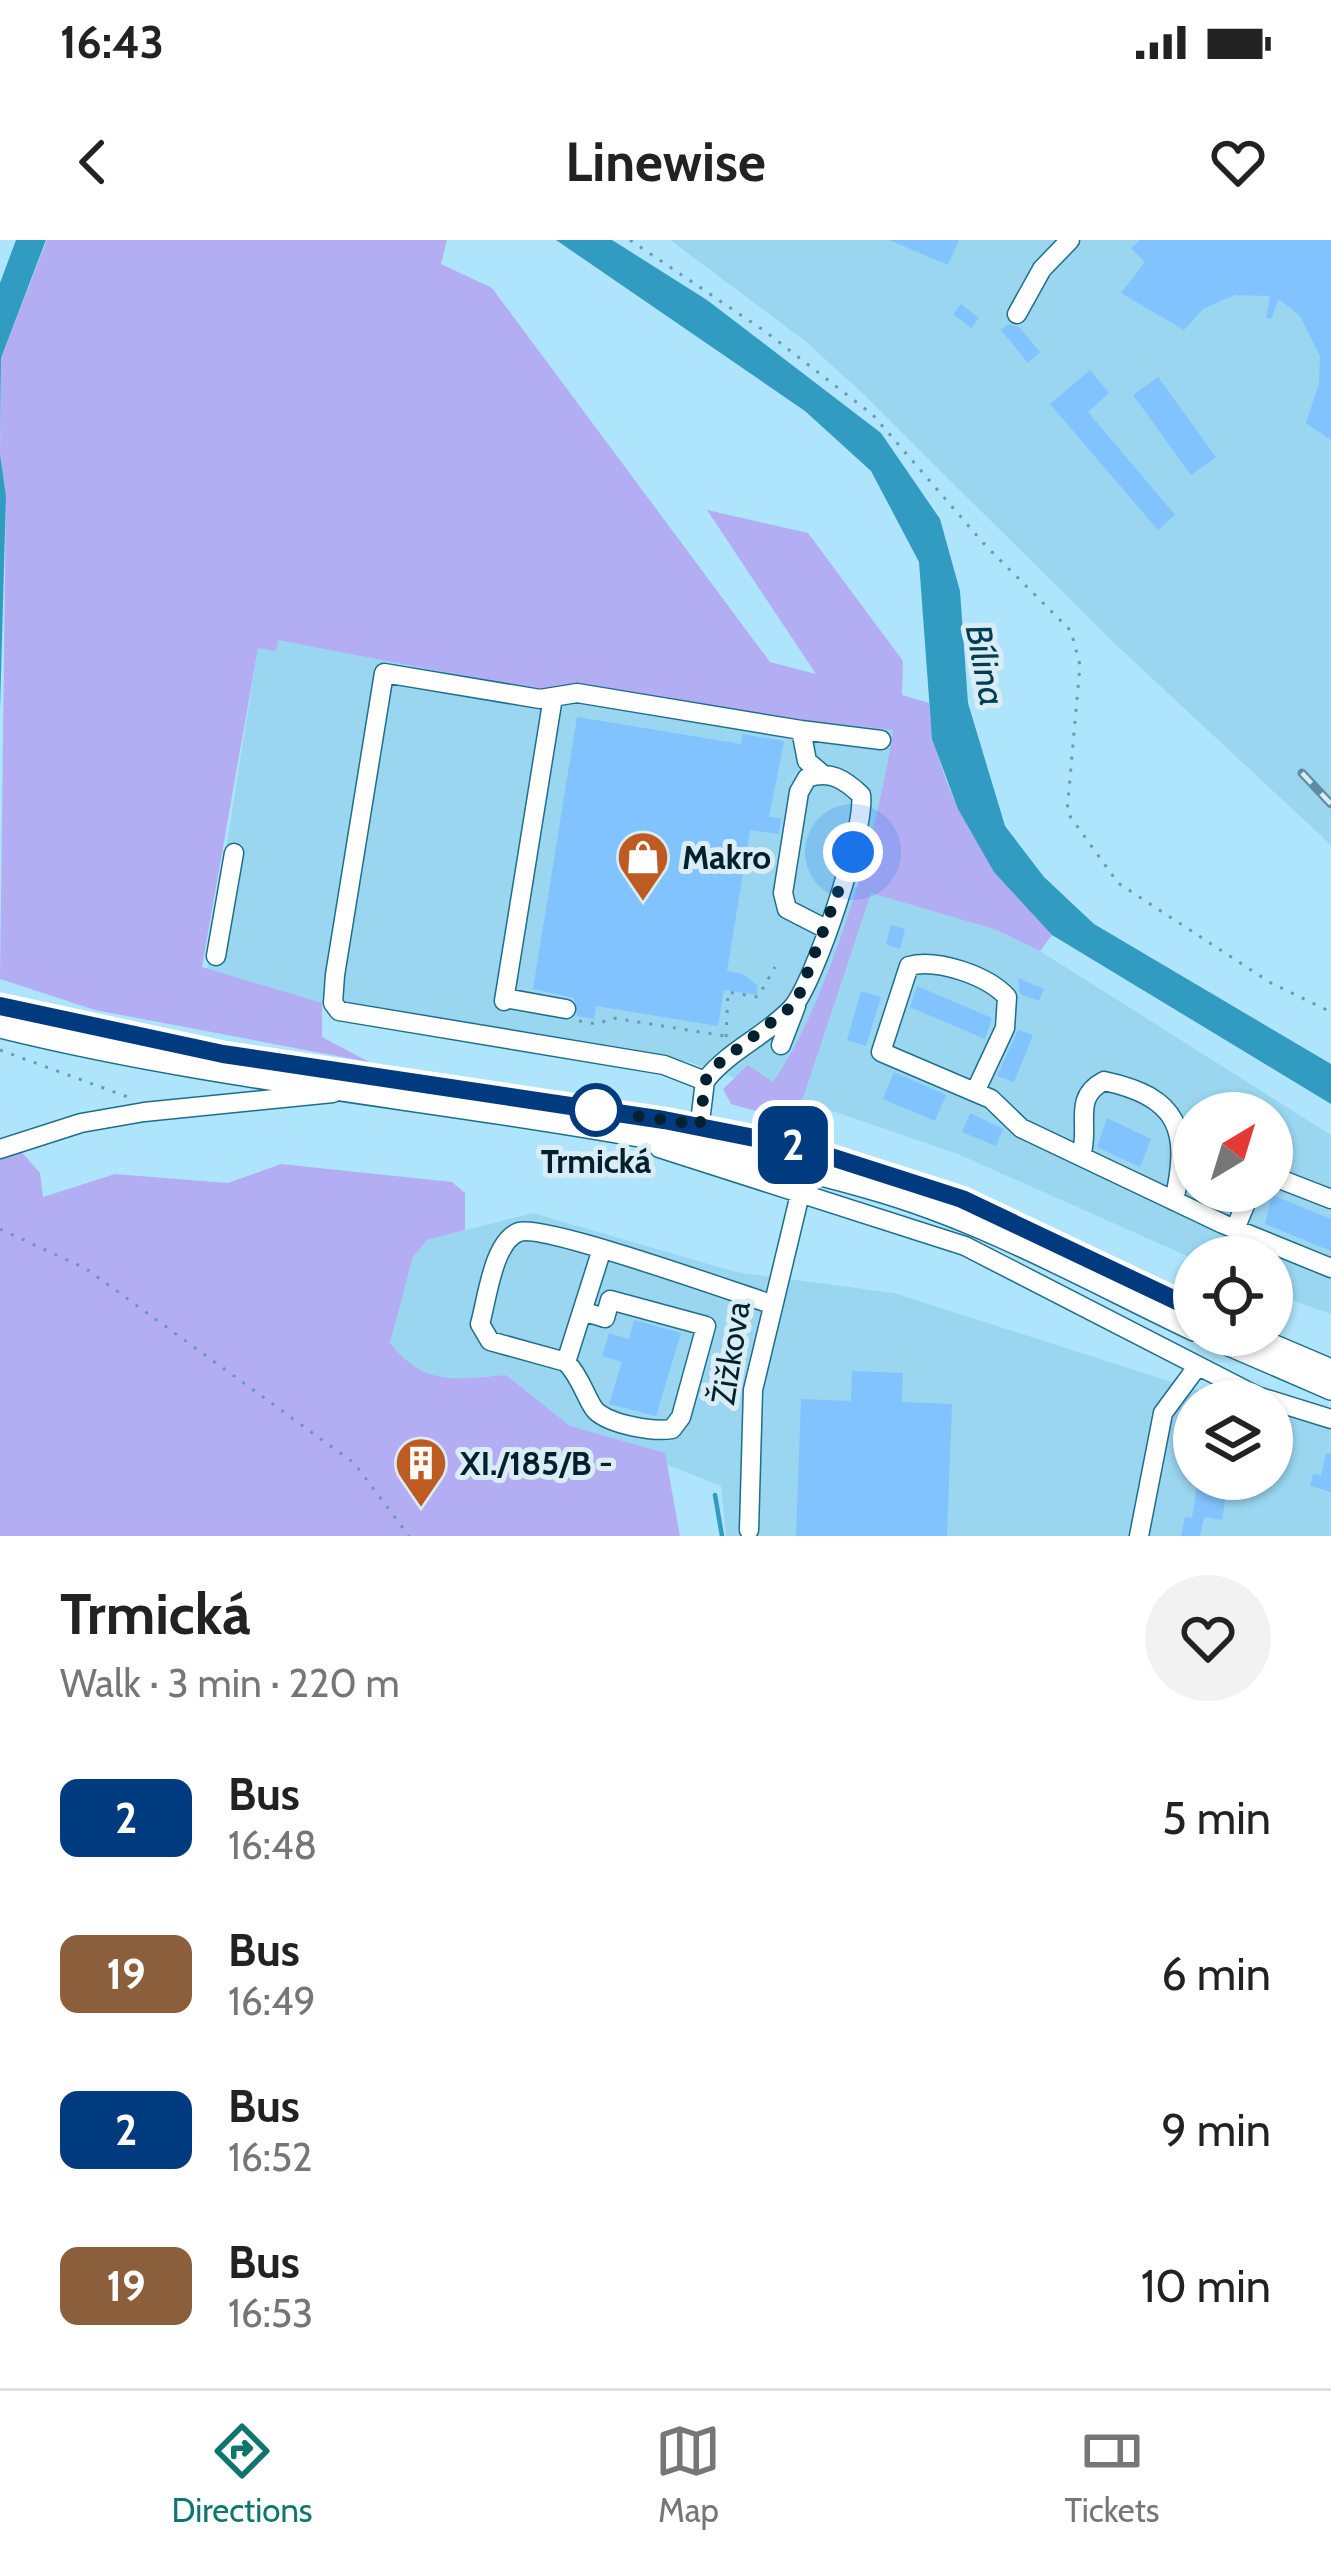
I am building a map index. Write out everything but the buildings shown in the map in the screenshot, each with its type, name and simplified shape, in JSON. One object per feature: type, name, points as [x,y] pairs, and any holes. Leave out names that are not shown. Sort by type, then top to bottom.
[{"type":"main road","points":[[0,1006],[223,1054],[626,1125],[697,1149],[796,1168],[910,1200],[1173,1320]]},
{"type":"main road","points":[[0,1027],[125,1057],[333,1093],[626,1125],[700,1125],[800,1147],[917,1182],[1173,1299]]},
{"type":"main road","points":[[1293,1354],[1331,1370]]},
{"type":"main road","points":[[1255,1356],[1331,1389]]},
{"type":"street","points":[[1017,314],[1048,260],[1070,240]]},
{"type":"street","points":[[705,1081],[664,1065],[350,1017],[333,1003],[384,674],[553,697],[577,693],[880,740]]},
{"type":"street","points":[[553,697],[504,1000],[571,1014]]},
{"type":"street","points":[[781,1045],[864,815],[861,795],[844,779],[821,773],[807,761],[801,730]]},
{"type":"street","points":[[821,773],[807,778],[799,792],[783,893],[787,908],[826,929]]},
{"type":"street","points":[[216,956],[235,854]]},
{"type":"street","points":[[976,1092],[1005,1028],[1007,997],[998,987],[952,969],[924,962],[909,966],[881,1052],[992,1099],[1022,1128],[1173,1201]]},
{"type":"street","points":[[697,1149],[705,1081],[796,1003]]},
{"type":"street","points":[[1081,1156],[1086,1142],[1081,1108],[1089,1088],[1104,1081],[1128,1086],[1173,1117]]},
{"type":"street","points":[[0,1149],[81,1123],[144,1112],[333,1093]]},
{"type":"street","points":[[626,1125],[965,1246],[1257,1396],[1331,1419]]},
{"type":"street","points":[[1293,1184],[1331,1199]]},
{"type":"street","name":"Žižkova","points":[[749,1530],[753,1390],[801,1190]]},
{"type":"street","points":[[1198,1212],[1331,1268]]},
{"type":"street","points":[[1235,1229],[1242,1212]]},
{"type":"street","points":[[582,1311],[605,1318],[610,1300],[706,1325],[681,1417],[672,1429],[658,1431],[594,1409],[585,1381],[566,1362],[490,1341],[480,1324],[503,1244],[518,1232],[537,1232],[771,1304]]},
{"type":"street","points":[[566,1362],[601,1252]]},
{"type":"street","points":[[1139,1536],[1163,1414],[1197,1367]]},
{"type":"path","points":[[630,240],[805,359],[873,415],[985,545],[1071,631],[1080,665],[1066,812],[1118,883],[1271,983],[1331,1012]]},
{"type":"path","points":[[571,1014],[597,1024],[613,1018],[726,1037],[728,992],[758,997],[776,967]]},
{"type":"path","points":[[0,1050],[94,1081],[133,1099],[144,1112]]},
{"type":"path","points":[[0,1228],[85,1268],[354,1462],[409,1536]]},
{"type":"shaded area","points":[[16,240],[46,240],[1,358],[0,434],[0,283]]},
{"type":"shaded area","points":[[47,240],[447,240],[441,264],[492,288],[770,662],[816,674],[707,510],[808,533],[903,661],[902,695],[929,703],[942,769],[970,829],[1052,935],[1040,951],[994,929],[871,893],[795,1122],[731,1104],[723,1089],[748,1065],[773,1082],[814,1006],[864,863],[893,730],[548,692],[278,640],[276,651],[258,648],[202,967],[322,1003],[322,1037],[369,1062],[95,1010],[0,979],[6,496],[0,454],[1,358]]},
{"type":"shaded area","points":[[556,240],[612,240],[707,300],[881,433],[940,519],[960,591],[968,703],[1005,826],[1044,877],[1094,924],[1331,1064],[1331,1104],[1052,935],[994,872],[958,809],[932,739],[919,562],[871,471],[805,411]]},
{"type":"shaded area","points":[[670,240],[1331,240],[1331,845],[1113,642],[859,390],[805,341]]},
{"type":"shaded area","points":[[0,454],[6,496],[0,710]]},
{"type":"shaded area","points":[[278,640],[893,730],[883,802],[854,887],[994,929],[1040,951],[1263,1092],[1173,1092],[1173,1212],[1293,1212],[1293,1111],[1331,1135],[1331,1314],[1293,1300],[1293,1236],[1173,1236],[1173,1250],[958,1154],[689,1062],[322,1003],[207,970],[258,647]]},
{"type":"shaded area","points":[[18,1148],[40,1173],[43,1197],[115,1174],[228,1183],[281,1164],[452,1182],[465,1193],[465,1230],[427,1240],[413,1257],[390,1343],[428,1374],[456,1378],[506,1375],[570,1426],[665,1453],[680,1536],[0,1536],[0,1154]]},
{"type":"shaded area","points":[[533,1213],[736,1272],[894,1293],[1173,1382],[1173,1500],[1293,1500],[1293,1417],[1331,1428],[1331,1536],[726,1536],[721,1486],[570,1426],[506,1375],[448,1380],[411,1369],[390,1343],[413,1257],[427,1240]]},
{"type":"waterway","points":[[715,1495],[722,1536]]},
{"type":"railway","points":[[1302,773],[1331,804]]},
{"type":"bus line","name":"2","points":[[0,1006],[223,1054],[628,1114],[800,1147],[962,1199],[1173,1298]]},
{"type":"place","name":"Makro","points":[[643,903]]},
{"type":"place","name":"Trmická","points":[[596,1110]]},
{"type":"place","name":"XI./185/B -","points":[[421,1509]]},
{"type":"route","points":[[596,1110],[700,1125],[705,1081],[718,1064],[796,1003],[853,852]]},
{"type":"water label","name":"Bílina","points":[[986,665]]}]
